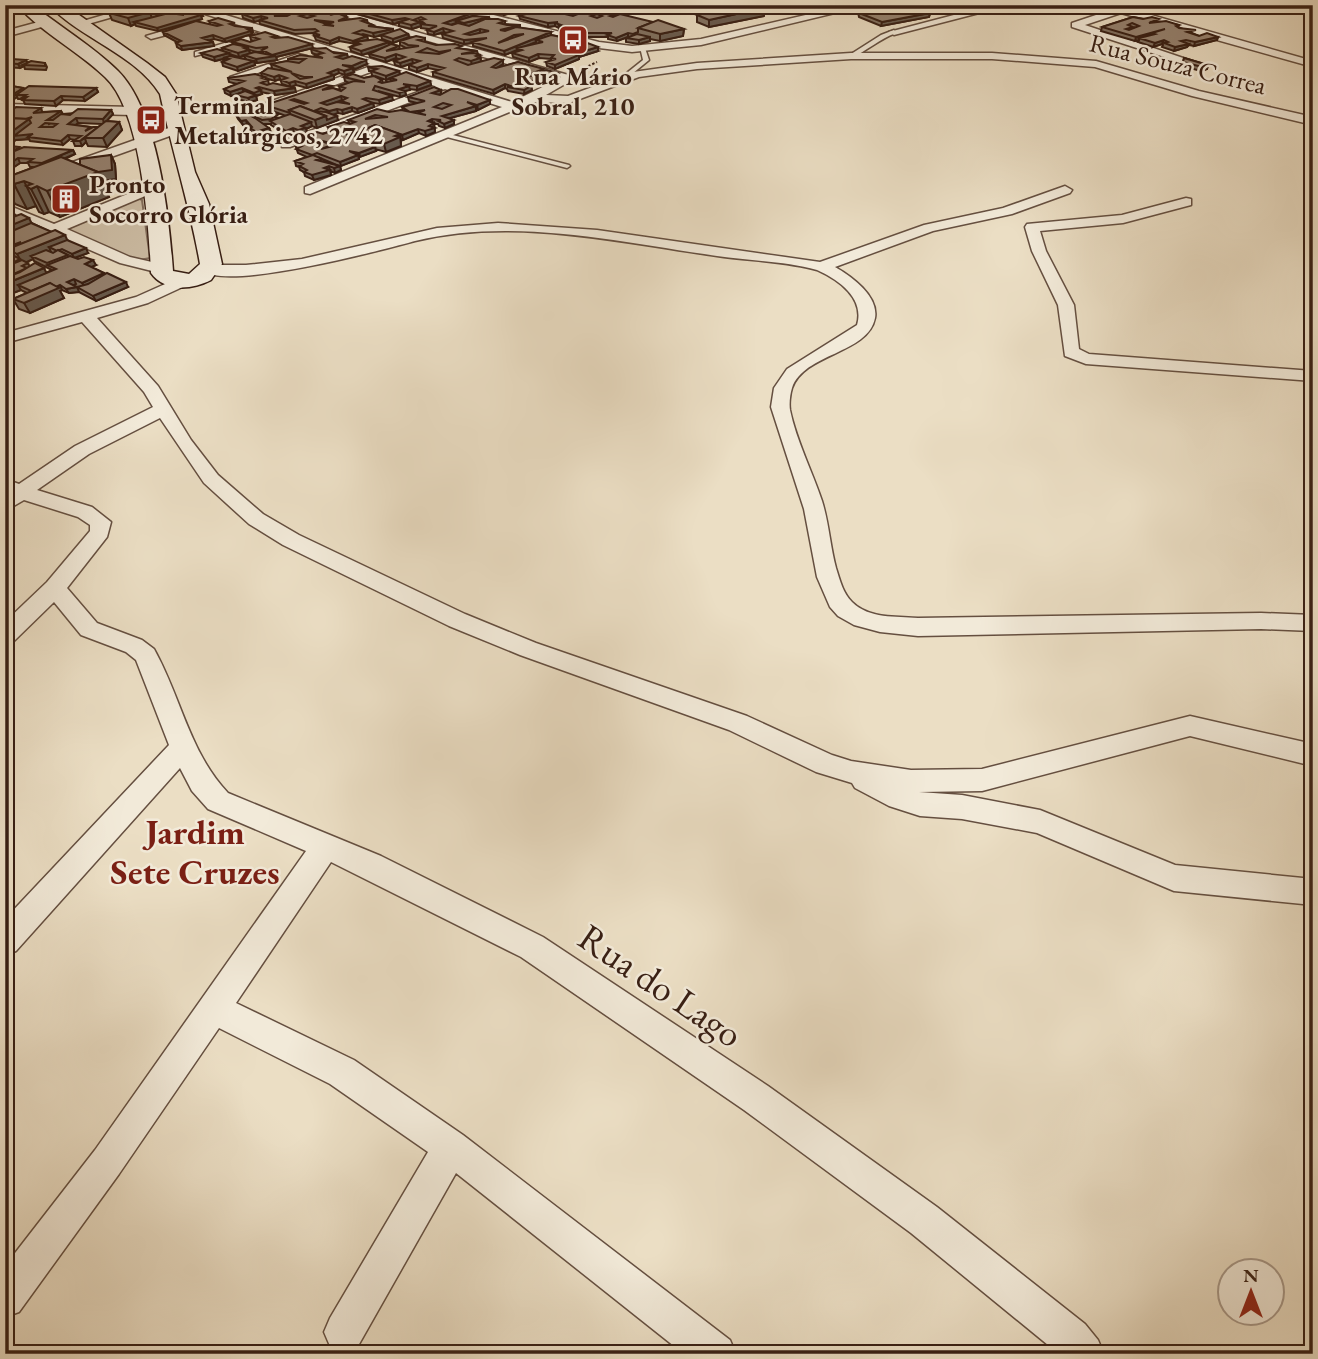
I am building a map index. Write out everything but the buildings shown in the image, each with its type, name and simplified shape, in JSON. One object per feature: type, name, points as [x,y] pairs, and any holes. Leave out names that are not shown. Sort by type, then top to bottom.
[{"type":"street","points":[[24,5],[95,60],[122,87],[143,141],[159,215],[160,268],[164,276],[183,281]]},
{"type":"street","points":[[5,338],[154,296],[183,281],[204,275],[210,270],[211,264],[199,204],[186,172],[168,94],[159,80],[56,5]]},
{"type":"street","points":[[81,23],[150,5]]},
{"type":"street","points":[[182,5],[512,106]]},
{"type":"street","points":[[310,5],[567,77],[565,82],[533,97],[310,190]]},
{"type":"street","points":[[443,5],[599,45],[642,48],[685,45],[863,5]]},
{"type":"street","points":[[580,5],[631,17]]},
{"type":"street","points":[[835,5],[846,9]]},
{"type":"street","points":[[894,32],[1005,5]]},
{"type":"street","points":[[1105,5],[1313,64]]},
{"type":"street","points":[[1120,10],[1075,24],[1193,63]]},
{"type":"street","points":[[151,36],[219,17]]},
{"type":"street","points":[[5,34],[46,23]]},
{"type":"street","points":[[5,24],[24,28]]},
{"type":"street","points":[[199,54],[270,33]]},
{"type":"street","points":[[694,33],[718,38]]},
{"type":"street","points":[[236,78],[324,49]]},
{"type":"street","name":"Rua Souza Correa","points":[[533,97],[569,100],[625,77],[678,68],[851,56],[992,56],[1086,63],[1125,71],[1196,94],[1313,121]]},
{"type":"street","points":[[259,109],[382,67]]},
{"type":"street","points":[[122,87],[159,80]]},
{"type":"street","points":[[286,144],[446,86]]},
{"type":"street","points":[[5,108],[133,111]]},
{"type":"street","points":[[5,191],[177,129]]},
{"type":"street","points":[[74,152],[104,155]]},
{"type":"street","points":[[53,230],[152,188]]},
{"type":"street","points":[[210,270],[235,271],[274,267],[355,253],[395,240],[442,231],[484,228],[555,231],[822,267],[929,228],[1007,211],[1065,190]]},
{"type":"street","points":[[1186,202],[1123,219],[1032,227],[1038,251],[1066,305],[1071,352],[1086,359],[1313,376]]},
{"type":"street","points":[[5,208],[125,260],[160,268]]},
{"type":"street","points":[[822,267],[854,290],[864,302],[868,319],[866,326],[851,338],[793,371],[779,392],[780,407],[813,508],[830,583],[836,600],[848,611],[869,622],[918,627],[1313,622]]},
{"type":"street","points":[[87,317],[134,367],[164,409],[183,442],[211,479],[256,519],[291,540],[457,620],[528,649],[738,723],[825,764],[851,772],[911,781],[982,780],[1190,726],[1313,755]]},
{"type":"street","points":[[14,321],[31,331]]},
{"type":"street","points":[[11,494],[73,455],[164,409]]},
{"type":"street","points":[[5,636],[55,588],[90,547],[100,532],[101,522],[85,512],[11,494]]},
{"type":"street","name":"Rua do Lago","points":[[55,588],[89,629],[134,646],[146,655],[183,748],[201,783],[218,800],[371,865],[533,947],[756,1098],[879,1187],[924,1220],[1078,1346]]},
{"type":"street","points":[[5,941],[153,776],[183,748]]},
{"type":"street","points":[[851,772],[899,798],[920,804],[973,809],[1040,822],[1174,878],[1313,892]]},
{"type":"street","points":[[5,1298],[107,1162],[326,846]]},
{"type":"street","points":[[213,1008],[342,1072],[451,1147],[716,1354]]},
{"type":"street","points":[[344,1332],[451,1147]]},
{"type":"lane","points":[[851,56],[870,46],[882,35],[894,32]]},
{"type":"lane","points":[[625,77],[646,60],[642,48]]},
{"type":"lane","points":[[445,135],[567,166]]},
{"type":"shaded area","points":[[138,198],[142,200],[150,258],[135,261],[58,230]]},
{"type":"place","name":"Rua Mário Sobral, 210","points":[[573,40]]},
{"type":"place","name":"Terminal Metalúrgicos, 2742","points":[[151,120]]},
{"type":"place","name":"Pronto Socorro Glória","points":[[66,199]]},
{"type":"district","name":"Jardim Sete Cruzes","points":[[195,851]]}]
